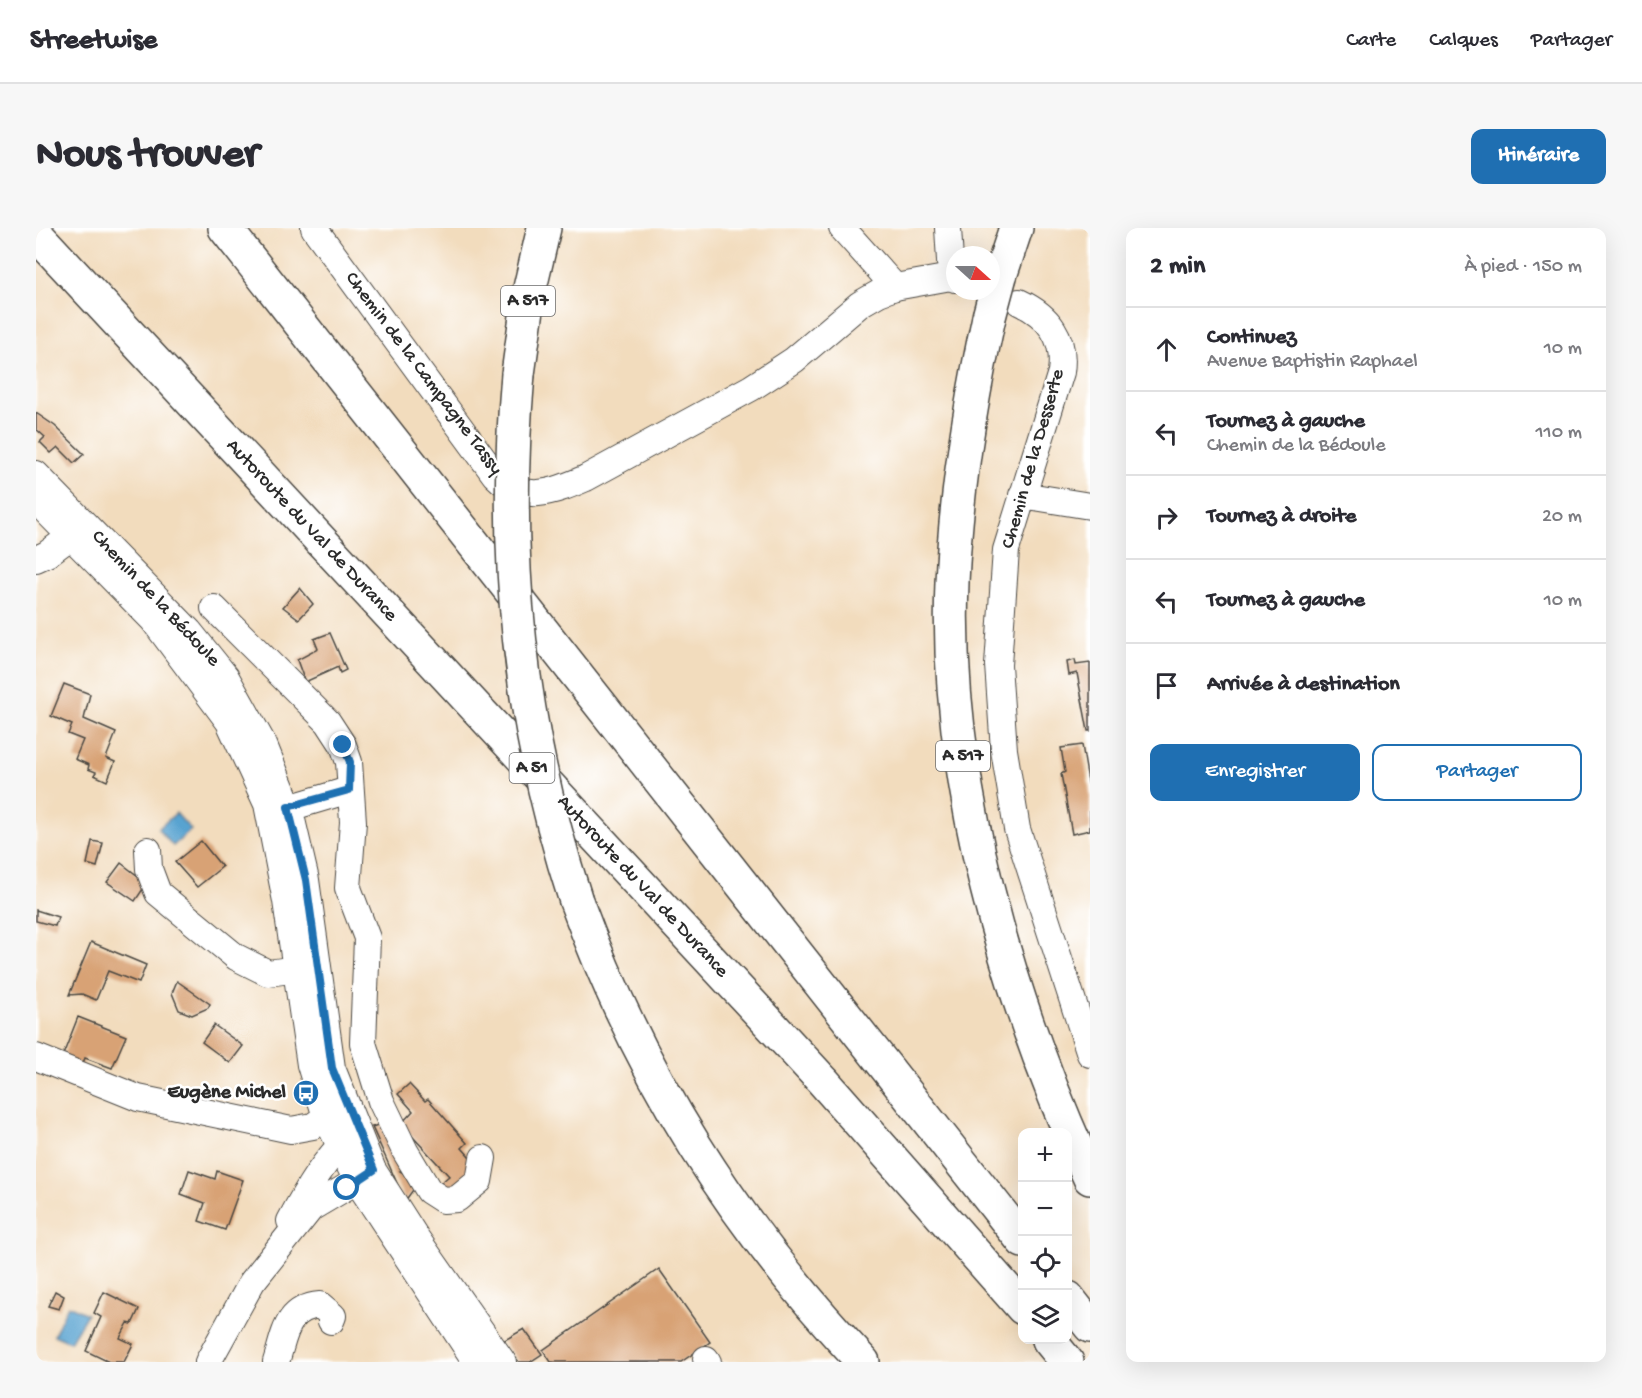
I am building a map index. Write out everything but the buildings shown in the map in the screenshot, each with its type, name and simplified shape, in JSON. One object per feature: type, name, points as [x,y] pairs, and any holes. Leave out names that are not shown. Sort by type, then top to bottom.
[{"type":"highway","points":[[225,228],[1019,1236]]},
{"type":"highway","name":"A 517","points":[[544,228],[530,288],[518,374],[511,483],[516,627],[538,766],[554,831],[597,957],[624,1018],[657,1084],[683,1129],[735,1209],[775,1261],[863,1362]]},
{"type":"highway","name":"A 517","points":[[1016,228],[989,317],[970,405],[958,498],[952,583],[954,671],[960,740],[975,830],[1002,940],[1039,1053],[1090,1178]]},
{"type":"highway","name":"Autoroute du Val de Durance","points":[[36,234],[822,1081],[1018,1302]]},
{"type":"highway","points":[[1072,1303],[1090,1326]]},
{"type":"highway","points":[[1052,1344],[1067,1362]]},
{"type":"street","name":"Chemin de la Campagne Tassy","points":[[314,228],[495,475],[516,491],[532,495],[562,489],[586,478],[751,388],[794,360],[860,304],[895,287],[946,279]]},
{"type":"street","points":[[842,228],[895,287]]},
{"type":"street","points":[[948,228],[950,246]]},
{"type":"street","name":"Chemin de la Desserte","points":[[1020,302],[1042,314],[1050,324],[1059,338],[1063,357],[1061,372],[1006,550],[998,664],[1004,750],[1017,829],[1082,999],[1090,1054]]},
{"type":"street","name":"Chemin de la Bédoule","points":[[36,474],[78,530]]},
{"type":"street","points":[[1022,495],[1090,506]]},
{"type":"street","name":"Chemin de la Bédoule","points":[[36,501],[78,530],[189,631],[226,677],[264,746],[279,810],[306,880],[310,1065],[326,1117],[348,1139]]},
{"type":"street","points":[[36,559],[47,554],[78,530]]},
{"type":"street","points":[[214,608],[328,722],[343,745],[350,762],[349,790],[353,822],[348,888],[367,938],[363,1043],[381,1101],[405,1151],[429,1191],[443,1200],[457,1199],[479,1181],[483,1158]]},
{"type":"street","points":[[279,810],[349,790]]},
{"type":"street","points":[[148,850],[149,869],[158,893],[236,957],[268,973],[307,968]]},
{"type":"street","name":"Chemin de la Bédoule","points":[[307,968],[348,1139],[365,1176],[476,1362]]},
{"type":"street","points":[[36,1057],[138,1098],[291,1130],[313,1126],[326,1117]]},
{"type":"street","points":[[274,1253],[308,1187],[348,1139]]},
{"type":"street","points":[[214,1360],[252,1282],[274,1253],[311,1208],[365,1176]]},
{"type":"street","name":"Chemin de la Bédoule","points":[[365,1176],[417,1239],[503,1362]]},
{"type":"street","points":[[276,1362],[290,1319],[305,1306],[320,1305],[333,1316],[331,1321]]},
{"type":"water","points":[[176,813],[191,830],[173,846],[158,829]]},
{"type":"water","points":[[68,1305],[87,1314],[70,1342],[54,1335]]},
{"type":"place","name":"Eugène Michel","points":[[306,1093]]},
{"type":"route","points":[[343,745],[350,762],[349,790],[288,807],[306,880],[332,1068],[374,1170],[347,1188]]}]
